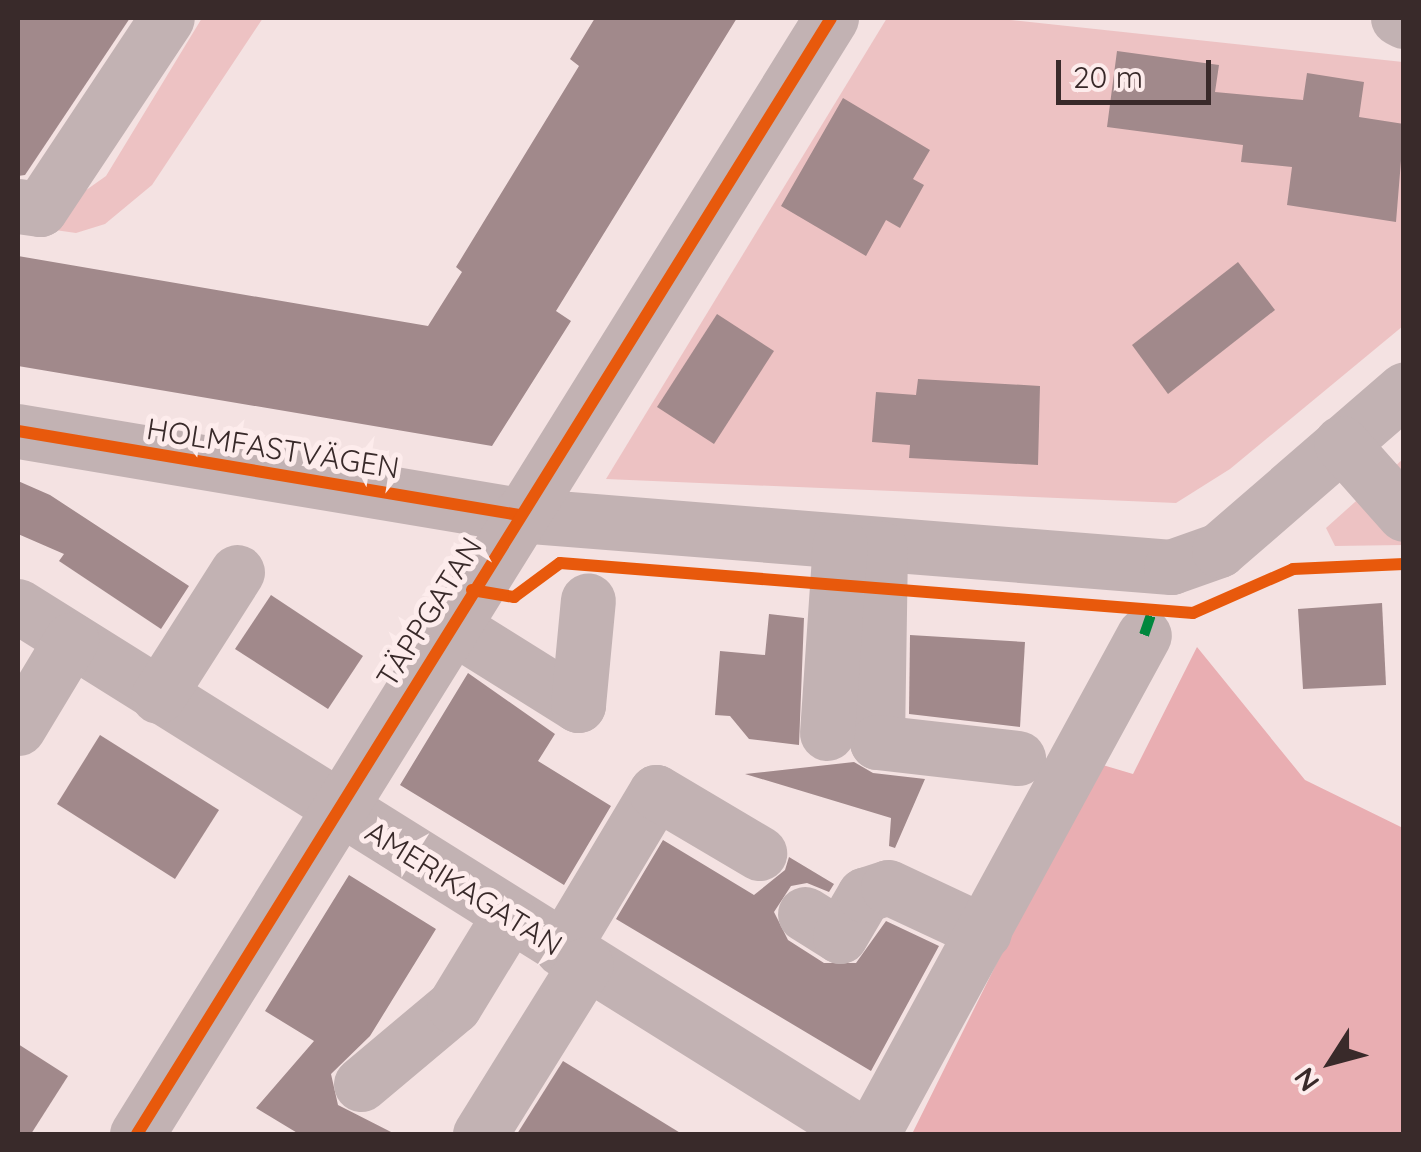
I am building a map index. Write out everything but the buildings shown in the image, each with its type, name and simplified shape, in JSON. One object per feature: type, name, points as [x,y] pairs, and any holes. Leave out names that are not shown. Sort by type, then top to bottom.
[{"type":"street","points":[[18,206],[40,209],[167,18]]},
{"type":"street","name":"TÄPPGATAN","points":[[137,1134],[335,809],[831,18]]},
{"type":"street","name":"HOLMFASTVÄGEN","points":[[18,431],[519,515],[860,546],[1171,567],[1219,550],[1404,390]]},
{"type":"street","points":[[1341,444],[1404,514]]},
{"type":"street","points":[[827,733],[860,546]]},
{"type":"street","points":[[860,546],[876,742],[1018,758]]},
{"type":"street","points":[[158,696],[238,572]]},
{"type":"street","points":[[450,625],[578,705],[588,600]]},
{"type":"street","name":"AMERIKAGATAN","points":[[18,606],[335,809],[862,1134]]},
{"type":"street","points":[[872,1134],[1144,635]]},
{"type":"street","points":[[18,728],[70,640]]},
{"type":"street","points":[[480,1134],[656,792],[759,853]]},
{"type":"street","points":[[805,914],[840,936],[864,895],[888,887],[984,932]]},
{"type":"street","points":[[361,1084],[454,1006],[509,916]]},
{"type":"shaded area","points":[[202,18],[263,18],[152,185],[105,224],[76,233],[34,227],[106,176]]},
{"type":"shaded area","points":[[887,18],[992,18],[1403,62],[1403,326],[1230,469],[1176,503],[606,479]]},
{"type":"shaded area","points":[[1403,459],[1403,545],[1335,546],[1326,528]]},
{"type":"shaded area","points":[[1197,647],[1305,780],[1403,828],[1403,1134],[912,1134],[1096,763],[1133,774]]},
{"type":"marked path","points":[[1144,635],[1153,609]]},
{"type":"cycle path","points":[[137,1134],[831,18]]},
{"type":"cycle path","points":[[18,431],[519,515]]},
{"type":"cycle path","points":[[472,590],[514,597],[560,563],[1193,613],[1293,569],[1404,564]]}]
